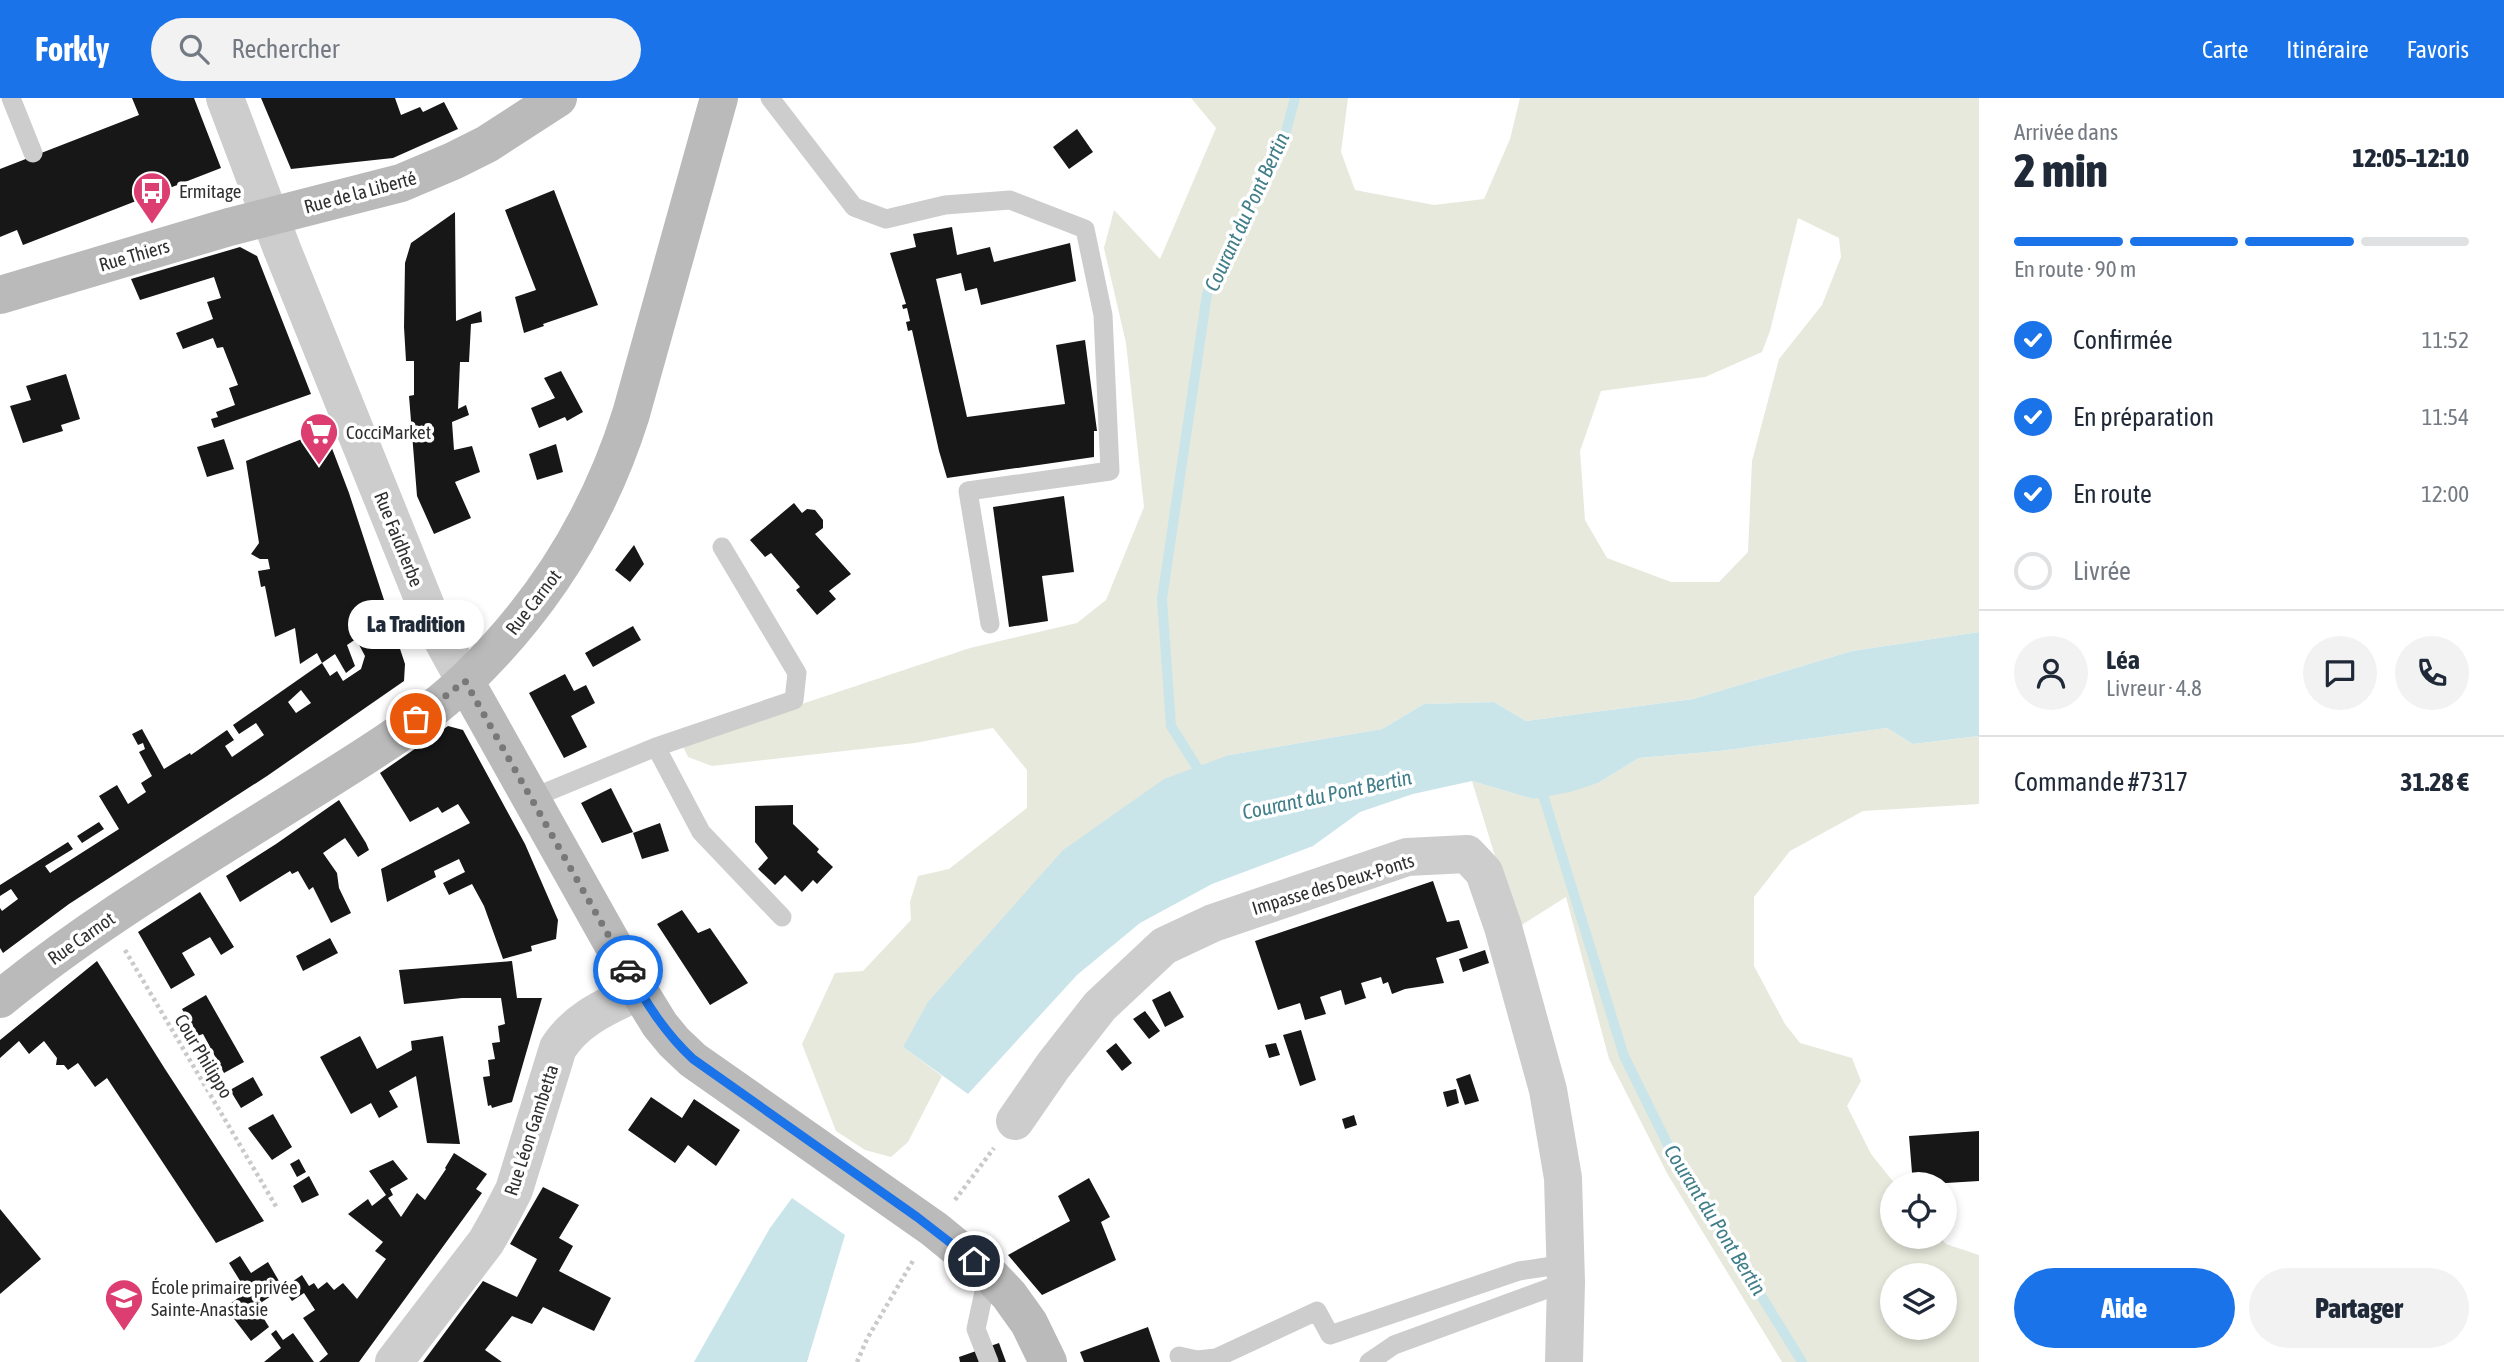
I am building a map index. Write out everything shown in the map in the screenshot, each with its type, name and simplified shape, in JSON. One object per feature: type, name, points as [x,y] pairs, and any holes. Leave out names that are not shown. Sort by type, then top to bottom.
[{"type":"main road","name":"Rue de la Liberté","points":[[269,216],[362,195],[420,176],[486,144],[558,98]]},
{"type":"main road","name":"Rue Carnot","points":[[0,999],[107,919],[353,764],[465,681],[544,591],[578,538],[608,478],[631,414],[719,98]]},
{"type":"main road","name":"Rue Thiers","points":[[0,295],[269,216]]},
{"type":"main road","name":"Rue Faidherbe","points":[[465,681],[639,991],[674,1042],[693,1059],[960,1248],[1009,1295],[1029,1323],[1048,1362]]},
{"type":"street","name":"Rue Faidherbe","points":[[225,98],[269,216],[432,621],[465,681]]},
{"type":"street","name":"Impasse des Deux-Ponts","points":[[1015,1121],[1053,1066],[1100,1006],[1164,946],[1213,923],[1407,857],[1467,854],[1484,872],[1503,927],[1548,1090],[1563,1178],[1566,1273],[1564,1362]]},
{"type":"street","name":"Rue Léon Gambetta","points":[[394,1362],[486,1242],[499,1219],[514,1190],[552,1066],[568,1032],[583,1020],[639,991]]},
{"type":"lane","points":[[11,98],[33,153]]},
{"type":"lane","points":[[771,98],[854,207],[886,219],[945,205],[1010,200],[1085,229],[1103,315],[1110,471],[968,491],[990,624]]},
{"type":"lane","points":[[533,798],[656,747],[794,700],[797,674],[722,547]]},
{"type":"lane","points":[[656,747],[701,832],[782,917]]},
{"type":"lane","points":[[1178,1356],[1197,1360],[1216,1358],[1317,1311],[1330,1335],[1519,1271],[1566,1273]]},
{"type":"lane","points":[[988,1273],[976,1329],[989,1362]]},
{"type":"lane","points":[[1369,1362],[1394,1345],[1566,1273]]},
{"type":"path","name":"Cour Philippo","points":[[107,919],[277,1208]]},
{"type":"path","points":[[961,1192],[1015,1121]]},
{"type":"path","points":[[857,1362],[906,1270]]},
{"type":"shaded area","points":[[1191,98],[1348,98],[1341,152],[1355,190],[1434,205],[1484,199],[1510,139],[1520,98],[1979,98],[1979,632],[1852,651],[1693,699],[1526,721],[1494,702],[1424,704],[1382,729],[1229,755],[903,1047],[942,1076],[908,1142],[891,1157],[865,1150],[836,1131],[802,1044],[835,973],[863,971],[911,920],[910,902],[918,876],[949,869],[1027,808],[1027,770],[993,728],[915,743],[712,766],[688,757],[682,744],[970,648],[1077,623],[1106,600],[1144,507],[1126,343],[1104,248],[1114,210],[1160,259],[1216,128]],"holes":[[[1798,218],[1839,238],[1841,257],[1822,305],[1779,359],[1752,461],[1748,552],[1719,582],[1671,582],[1607,558],[1585,520],[1580,451],[1601,391],[1705,377],[1762,352],[1770,331]]]},
{"type":"shaded area","points":[[1887,728],[1913,744],[1979,736],[1979,804],[1863,811],[1790,851],[1754,897],[1754,966],[1785,1024],[1800,1043],[1852,1058],[1861,1081],[1847,1106],[1871,1154],[1886,1172],[1880,1172],[1880,1249],[1957,1248],[1979,1255],[1979,1362],[1782,1362],[1668,1175],[1609,1059],[1566,897],[1517,928],[1472,781],[1533,799],[1598,783],[1639,758],[1720,751]]},
{"type":"water","points":[[1979,632],[1979,736],[1913,744],[1887,728],[1720,751],[1639,758],[1598,783],[1533,799],[1472,781],[1413,794],[1360,812],[1313,846],[1212,884],[1140,923],[1077,975],[968,1094],[903,1047],[928,1002],[1063,850],[1164,779],[1229,755],[1382,729],[1424,704],[1494,702],[1526,721],[1693,699],[1852,651]]},
{"type":"water","points":[[792,1198],[845,1235],[807,1362],[694,1362],[770,1228]]},
{"type":"building","points":[[132,98],[194,98],[221,168],[23,245],[17,230],[0,237],[0,169],[139,115]]},
{"type":"building","points":[[261,98],[395,98],[401,115],[420,107],[423,112],[444,102],[458,129],[393,158],[291,169]]},
{"type":"building","points":[[1077,129],[1093,152],[1069,169],[1053,147]]},
{"type":"building","points":[[554,190],[598,305],[524,333],[515,297],[536,290],[505,210]]},
{"type":"building","points":[[455,212],[456,321],[481,311],[482,322],[471,324],[469,362],[460,362],[458,409],[466,405],[469,415],[452,422],[454,450],[472,446],[480,472],[455,482],[471,518],[434,534],[417,496],[409,396],[414,395],[414,361],[406,361],[404,327],[405,263],[411,243]]},
{"type":"building","points":[[952,227],[957,255],[990,247],[994,262],[1070,243],[1076,281],[981,305],[977,288],[965,291],[961,273],[936,279],[967,417],[1065,404],[1056,345],[1085,340],[1097,431],[1094,431],[1094,457],[947,478],[912,330],[908,331],[906,322],[910,321],[907,308],[903,309],[902,305],[906,304],[890,253],[916,247],[913,234]]},
{"type":"building","points":[[240,247],[257,256],[311,394],[214,428],[211,419],[218,417],[216,412],[235,405],[229,388],[238,385],[223,347],[217,348],[213,338],[183,349],[176,333],[213,319],[207,302],[221,298],[214,277],[140,300],[131,279]]},
{"type":"building","points":[[561,371],[583,412],[567,421],[565,417],[539,428],[531,408],[555,398],[544,378]]},
{"type":"building","points":[[66,374],[80,419],[61,425],[63,431],[23,443],[10,406],[31,400],[26,386]]},
{"type":"building","points":[[325,430],[349,493],[405,664],[404,681],[267,776],[69,904],[3,953],[0,948],[0,908],[2,911],[18,899],[11,889],[0,896],[0,885],[68,842],[73,849],[45,866],[50,873],[119,829],[99,796],[117,785],[128,804],[146,792],[141,783],[152,776],[139,752],[145,749],[143,743],[138,745],[132,734],[142,729],[164,769],[190,753],[191,755],[227,730],[234,740],[225,746],[232,757],[264,735],[256,723],[239,734],[233,725],[322,663],[317,653],[300,664],[295,628],[275,637],[265,586],[261,587],[258,571],[270,569],[268,559],[260,559],[251,554],[259,543],[246,461]],"holes":[[[356,639],[365,656],[361,669],[343,681],[337,671],[330,676],[322,663],[335,654],[346,673],[355,666],[347,645]],[[301,690],[311,703],[296,713],[288,702]]]},
{"type":"building","points":[[224,439],[234,469],[207,477],[197,447]]},
{"type":"building","points":[[556,444],[563,472],[537,480],[529,454]]},
{"type":"building","points":[[1064,496],[1074,572],[1042,576],[1048,621],[1009,627],[993,507]]},
{"type":"building","points":[[794,503],[802,513],[807,509],[815,510],[823,520],[823,528],[815,534],[851,574],[829,591],[836,599],[817,615],[796,590],[800,587],[771,553],[765,557],[750,540]]},
{"type":"building","points":[[634,545],[644,564],[630,582],[615,570]]},
{"type":"building","points":[[633,626],[641,640],[593,667],[585,653]]},
{"type":"building","points":[[565,674],[574,691],[586,685],[595,703],[571,716],[587,747],[564,758],[529,693]]},
{"type":"building","points":[[448,726],[463,730],[525,844],[558,920],[556,939],[531,946],[532,951],[503,959],[484,906],[472,884],[449,895],[443,883],[465,872],[459,859],[434,871],[436,877],[387,902],[381,869],[470,823],[458,804],[442,813],[438,807],[410,822],[380,773]]},
{"type":"building","points":[[611,788],[633,832],[602,843],[581,803]]},
{"type":"building","points":[[339,800],[369,850],[358,857],[345,838],[323,853],[337,873],[339,888],[351,913],[331,923],[313,887],[309,890],[298,871],[292,874],[290,871],[240,902],[226,876]]},
{"type":"building","points":[[793,805],[793,824],[833,867],[817,884],[813,880],[802,892],[785,875],[775,885],[758,869],[768,858],[755,842],[755,806]]},
{"type":"building","points":[[99,822],[104,829],[82,843],[77,836]]},
{"type":"building","points":[[660,823],[669,851],[642,859],[633,833]]},
{"type":"building","points":[[1433,881],[1447,922],[1459,920],[1468,948],[1436,958],[1444,983],[1405,989],[1392,994],[1388,982],[1383,984],[1381,977],[1361,983],[1366,998],[1345,1005],[1341,990],[1320,997],[1326,1014],[1305,1020],[1300,1003],[1278,1010],[1255,941]]},
{"type":"building","points":[[200,892],[234,947],[221,955],[210,937],[182,953],[195,975],[171,989],[138,932]]},
{"type":"building","points":[[682,910],[698,933],[710,928],[748,983],[710,1005],[657,924]]},
{"type":"building","points":[[330,938],[338,953],[303,971],[296,956]]},
{"type":"building","points":[[1485,950],[1489,963],[1463,972],[1459,959]]},
{"type":"building","points":[[97,961],[264,1221],[216,1243],[107,1078],[95,1087],[78,1063],[68,1070],[64,1065],[56,1065],[57,1058],[44,1041],[29,1054],[19,1041],[0,1058],[0,1040]]},
{"type":"building","points":[[512,961],[517,998],[542,998],[512,1102],[492,1108],[491,1105],[488,1106],[483,1077],[490,1076],[488,1060],[495,1059],[492,1043],[500,1042],[498,1026],[505,1024],[501,998],[462,998],[404,1004],[399,970]]},
{"type":"building","points":[[1170,991],[1184,1017],[1165,1027],[1152,1000]]},
{"type":"building","points":[[206,995],[244,1062],[224,1073],[203,1034],[197,1036],[182,1009]]},
{"type":"building","points":[[1145,1011],[1160,1031],[1149,1039],[1133,1019]]},
{"type":"building","points":[[1301,1030],[1316,1080],[1300,1086],[1283,1035]]},
{"type":"building","points":[[360,1036],[377,1069],[412,1050],[411,1041],[443,1036],[460,1144],[427,1143],[416,1076],[389,1091],[398,1107],[379,1118],[371,1103],[351,1114],[320,1057]]},
{"type":"building","points":[[1116,1043],[1132,1063],[1122,1071],[1106,1051]]},
{"type":"building","points":[[1276,1043],[1280,1055],[1269,1058],[1265,1045]]},
{"type":"building","points":[[1470,1074],[1479,1101],[1465,1105],[1456,1079]]},
{"type":"building","points":[[253,1077],[263,1095],[241,1108],[230,1090]]},
{"type":"building","points":[[1456,1089],[1459,1103],[1447,1107],[1443,1092]]},
{"type":"building","points":[[651,1097],[682,1118],[694,1099],[740,1130],[716,1166],[688,1145],[675,1163],[628,1130]]},
{"type":"building","points":[[273,1114],[292,1147],[272,1160],[248,1128]]},
{"type":"building","points":[[1354,1115],[1357,1125],[1345,1129],[1342,1119]]},
{"type":"building","points":[[1979,1131],[1979,1181],[1957,1182],[1957,1172],[1912,1172],[1909,1136]]},
{"type":"building","points":[[454,1153],[487,1174],[476,1189],[482,1193],[359,1362],[319,1362],[328,1354],[303,1318],[315,1310],[304,1293],[292,1301],[283,1288],[302,1275],[309,1286],[314,1283],[318,1289],[327,1282],[334,1290],[343,1283],[357,1299],[386,1259],[375,1251],[383,1242],[348,1214],[368,1199],[372,1206],[386,1195],[369,1171],[393,1160],[408,1179],[390,1189],[393,1195],[388,1198],[401,1217],[417,1193],[425,1200]]},
{"type":"building","points":[[299,1159],[306,1172],[297,1177],[290,1164]]},
{"type":"building","points":[[309,1176],[319,1195],[302,1203],[293,1186]]},
{"type":"building","points":[[1089,1178],[1110,1217],[1101,1222],[1116,1260],[1042,1295],[1008,1255],[1070,1221],[1058,1196]]},
{"type":"building","points":[[543,1187],[579,1205],[559,1238],[573,1246],[559,1271],[611,1298],[594,1331],[543,1307],[532,1324],[512,1316],[485,1350],[502,1362],[423,1362],[483,1281],[517,1297],[537,1259],[510,1244]]},
{"type":"building","points":[[0,1209],[41,1259],[0,1294]]},
{"type":"building","points":[[240,1256],[251,1273],[268,1262],[283,1288],[256,1306],[269,1327],[251,1341],[225,1307],[247,1292],[229,1263]]},
{"type":"building","points":[[1148,1327],[1160,1362],[1084,1362],[1080,1352]]},
{"type":"building","points":[[276,1330],[283,1340],[293,1333],[314,1362],[264,1362],[281,1348],[271,1334]]},
{"type":"building","points":[[999,1343],[1006,1362],[960,1362],[959,1357]]},
{"type":"waterway","name":"Courant du Pont Bertin","points":[[1203,777],[1171,726],[1162,599],[1207,294],[1285,135],[1295,98]]},
{"type":"waterway","name":"Courant du Pont Bertin","points":[[1540,785],[1624,1056],[1668,1145],[1802,1362]]},
{"type":"way so far","points":[[416,719],[465,681],[628,970]]},
{"type":"place","name":"Ermitage","points":[[152,225]]},
{"type":"place","name":"CocciMarket","points":[[319,466]]},
{"type":"place","name":"La Tradition","points":[[416,719]]},
{"type":"place","name":"École primaire privée Sainte-Anastasie","points":[[124,1332]]},
{"type":"route","points":[[628,970],[660,1025],[693,1059],[917,1217],[974,1261]]}]
